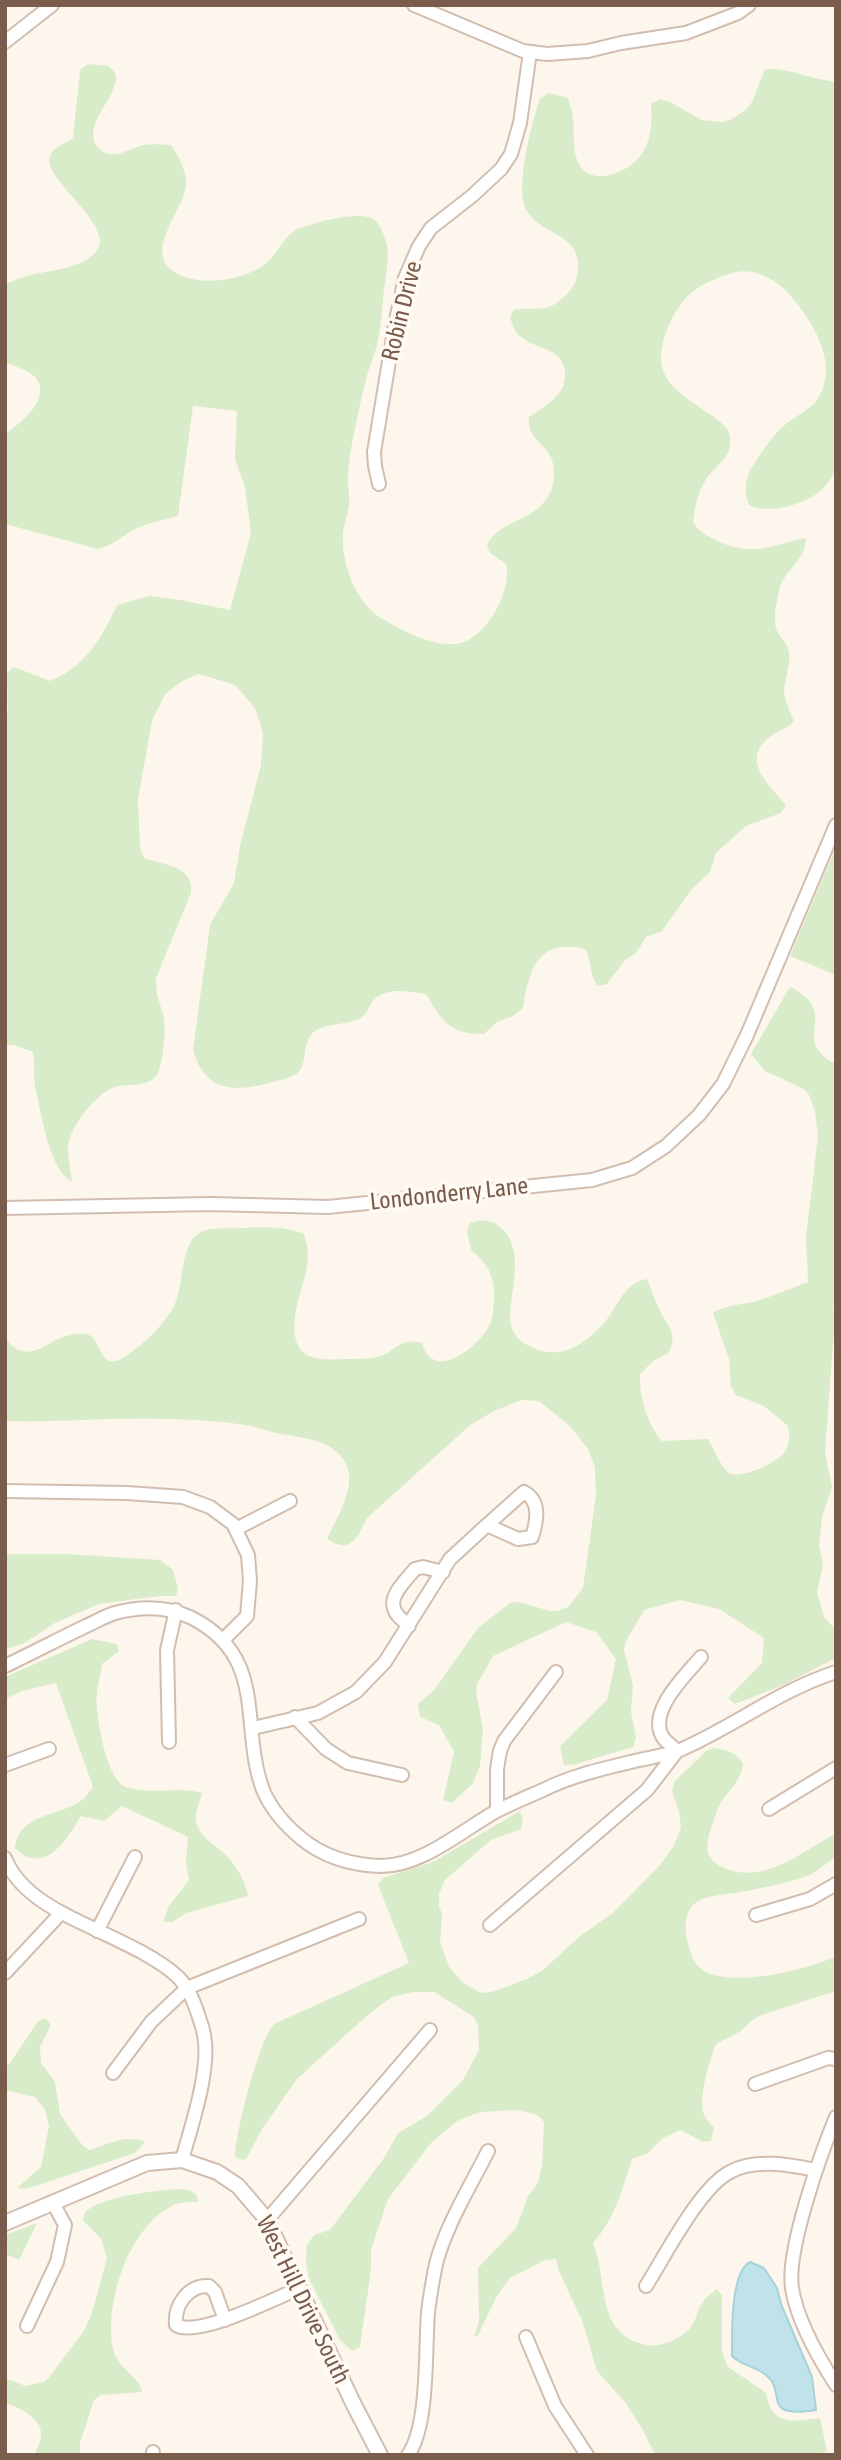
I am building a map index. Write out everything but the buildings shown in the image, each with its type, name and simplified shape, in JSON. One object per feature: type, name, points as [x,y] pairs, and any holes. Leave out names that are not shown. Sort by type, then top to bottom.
[{"type":"street","points":[[5,41],[52,5]]},
{"type":"street","points":[[414,5],[523,51],[547,54],[588,51],[686,33],[749,5]]},
{"type":"street","name":"Robin Drive","points":[[379,484],[374,452],[405,278],[418,246],[431,228],[501,169],[511,153],[520,123],[530,52]]},
{"type":"street","name":"Londonderry Lane","points":[[5,1208],[210,1204],[328,1207],[592,1180],[632,1168],[666,1146],[699,1115],[723,1084],[747,1035],[836,825]]},
{"type":"street","points":[[5,1491],[127,1493],[183,1497],[210,1507],[233,1524],[248,1555],[247,1616],[223,1640]]},
{"type":"street","points":[[236,1529],[290,1502]]},
{"type":"street","points":[[253,1728],[318,1713],[356,1692],[385,1662],[450,1559],[487,1525]]},
{"type":"street","points":[[409,1626],[394,1610],[397,1592],[415,1569],[423,1567],[443,1572]]},
{"type":"street","points":[[5,1666],[114,1614],[146,1608],[176,1610],[206,1625],[223,1640],[242,1671],[258,1773],[264,1793],[274,1810],[312,1847],[332,1857],[383,1866],[428,1853],[497,1811],[566,1779],[677,1751],[803,1684],[836,1672]]},
{"type":"street","points":[[169,1742],[167,1650],[176,1610]]},
{"type":"street","points":[[677,1751],[663,1737],[660,1722],[663,1706],[701,1657]]},
{"type":"street","points":[[497,1811],[500,1751],[504,1741],[556,1672]]},
{"type":"street","points":[[295,1717],[326,1749],[348,1763],[402,1775]]},
{"type":"street","points":[[5,1765],[49,1749]]},
{"type":"street","points":[[490,1925],[647,1790],[677,1751]]},
{"type":"street","points":[[769,1809],[836,1768]]},
{"type":"street","points":[[97,1931],[135,1857]]},
{"type":"street","points":[[5,1858],[21,1884],[61,1913],[160,1963],[190,1992],[204,2035],[205,2047],[199,2099],[182,2160]]},
{"type":"street","points":[[755,1915],[810,1899],[836,1884]]},
{"type":"street","points":[[5,1973],[61,1913]]},
{"type":"street","points":[[113,2073],[151,2022],[187,1988],[359,1919]]},
{"type":"street","points":[[267,2220],[429,2030]]},
{"type":"street","points":[[755,2084],[828,2058],[836,2059]]},
{"type":"street","points":[[834,2124],[816,2170],[801,2225],[791,2286],[798,2313],[836,2385]]},
{"type":"street","points":[[408,2455],[414,2446],[423,2400],[428,2309],[437,2262],[448,2231],[488,2151]]},
{"type":"street","name":"West Hill Drive South","points":[[5,2222],[147,2163],[182,2160],[217,2172],[238,2186],[267,2220],[380,2455]]},
{"type":"street","points":[[646,2286],[701,2198],[729,2172],[751,2165],[792,2165],[816,2170]]},
{"type":"street","points":[[27,2326],[57,2262],[65,2225],[53,2203]]},
{"type":"street","points":[[225,2320],[300,2288]]},
{"type":"street","points":[[526,2337],[555,2406],[587,2455]]},
{"type":"green space","points":[[88,64],[108,66],[115,74],[116,82],[94,128],[93,137],[97,146],[108,154],[113,154],[143,145],[171,145],[182,164],[186,179],[184,194],[168,229],[162,252],[165,262],[173,271],[206,281],[231,278],[264,265],[291,233],[303,227],[334,218],[357,216],[373,219],[379,226],[386,241],[387,265],[377,346],[363,391],[350,453],[349,504],[343,530],[343,545],[348,570],[358,594],[374,613],[384,620],[417,636],[444,644],[464,642],[475,635],[494,614],[505,588],[507,575],[506,564],[490,553],[487,545],[500,530],[542,504],[552,487],[553,464],[546,449],[532,433],[529,417],[559,394],[564,381],[564,367],[555,354],[519,335],[510,318],[514,310],[542,308],[554,304],[562,299],[576,280],[576,253],[570,244],[533,219],[523,199],[523,171],[533,122],[540,99],[549,93],[568,98],[575,151],[582,168],[597,176],[606,176],[624,170],[643,152],[651,129],[651,104],[660,99],[702,120],[722,122],[748,108],[765,69],[836,82],[836,470],[821,491],[803,501],[775,509],[749,505],[746,482],[750,472],[777,432],[816,402],[826,374],[825,359],[807,317],[788,293],[770,278],[748,271],[732,273],[693,291],[680,305],[669,325],[661,358],[663,370],[677,390],[724,426],[729,434],[730,444],[726,456],[702,486],[693,522],[712,539],[740,548],[762,548],[806,538],[799,559],[779,590],[775,614],[776,628],[789,652],[784,694],[794,721],[771,736],[757,754],[757,763],[765,780],[786,805],[781,813],[746,826],[716,853],[710,872],[691,890],[662,931],[646,937],[636,953],[625,960],[607,984],[598,986],[595,982],[585,949],[556,948],[546,953],[533,969],[523,1008],[513,1016],[497,1022],[484,1034],[455,1029],[442,1018],[426,994],[392,991],[374,1000],[362,1017],[315,1031],[306,1045],[302,1065],[292,1076],[262,1085],[237,1088],[215,1082],[206,1075],[193,1050],[210,925],[234,883],[240,846],[261,765],[263,735],[255,708],[235,685],[199,674],[182,681],[165,694],[152,721],[138,799],[140,848],[144,858],[183,872],[191,884],[191,893],[156,978],[165,1026],[161,1061],[158,1073],[150,1081],[111,1089],[85,1111],[69,1141],[72,1182],[58,1166],[48,1141],[35,1086],[33,1052],[14,1045],[5,1045],[7,673],[14,667],[50,681],[62,675],[91,650],[117,605],[149,596],[230,610],[251,533],[245,487],[235,459],[237,411],[193,406],[178,516],[133,530],[112,544],[98,549],[5,524],[5,434],[32,410],[40,393],[35,377],[5,362],[5,284],[77,264],[93,255],[100,244],[98,231],[90,217],[55,175],[50,164],[53,151],[73,138],[80,70]]},
{"type":"green space","points":[[836,847],[836,975],[790,956]]},
{"type":"green space","points":[[790,987],[805,996],[812,1005],[815,1013],[815,1043],[825,1057],[836,1064],[836,1306],[833,1307],[835,1317],[825,1452],[832,1487],[822,1517],[819,1545],[823,1565],[817,1592],[824,1617],[836,1630],[836,1658],[783,1685],[735,1704],[728,1698],[762,1663],[764,1638],[719,1609],[680,1600],[644,1610],[626,1641],[624,1650],[633,1685],[631,1711],[636,1738],[633,1747],[564,1765],[560,1746],[607,1700],[616,1659],[596,1632],[566,1622],[493,1656],[477,1684],[476,1692],[483,1729],[480,1766],[473,1783],[452,1803],[443,1800],[454,1752],[439,1725],[420,1717],[418,1704],[435,1689],[478,1628],[510,1603],[519,1602],[558,1611],[568,1607],[583,1588],[596,1495],[595,1467],[588,1449],[570,1426],[539,1401],[521,1400],[494,1411],[469,1426],[367,1518],[353,1542],[342,1545],[327,1539],[349,1486],[348,1469],[336,1451],[318,1442],[251,1426],[206,1421],[5,1421],[5,1338],[21,1351],[28,1352],[66,1336],[86,1334],[92,1337],[107,1360],[118,1360],[126,1356],[153,1334],[174,1306],[185,1256],[193,1239],[203,1231],[214,1229],[273,1228],[304,1234],[308,1251],[307,1266],[294,1325],[297,1344],[306,1355],[328,1359],[374,1358],[403,1343],[414,1342],[422,1343],[428,1355],[436,1360],[446,1361],[456,1357],[477,1342],[492,1318],[494,1290],[491,1277],[486,1265],[471,1250],[467,1231],[470,1223],[486,1221],[501,1228],[513,1247],[515,1270],[510,1318],[513,1332],[518,1339],[541,1351],[551,1352],[561,1352],[579,1345],[608,1318],[632,1285],[647,1279],[669,1326],[673,1341],[668,1353],[653,1361],[640,1374],[645,1409],[657,1434],[662,1441],[708,1439],[723,1466],[734,1475],[766,1466],[786,1450],[789,1440],[788,1426],[764,1406],[736,1395],[731,1387],[729,1359],[713,1313],[808,1282],[806,1237],[818,1136],[815,1111],[804,1089],[765,1071],[751,1054]]},
{"type":"green space","points":[[5,1554],[66,1554],[160,1560],[173,1570],[178,1588],[176,1596],[99,1604],[55,1623],[23,1644],[5,1649]]},
{"type":"green space","points":[[92,1639],[117,1644],[119,1651],[102,1664],[97,1697],[102,1740],[114,1775],[120,1783],[136,1790],[183,1790],[202,1793],[196,1813],[197,1826],[232,1863],[248,1896],[186,1913],[172,1922],[163,1922],[169,1906],[189,1880],[186,1863],[188,1837],[122,1806],[104,1821],[81,1816],[67,1838],[47,1856],[30,1858],[15,1849],[18,1837],[31,1822],[73,1806],[93,1787],[56,1683],[22,1691],[5,1699],[5,1677]]},
{"type":"green space","points":[[713,1748],[731,1752],[743,1764],[739,1777],[717,1811],[708,1837],[711,1859],[727,1869],[756,1872],[784,1863],[836,1833],[836,1857],[816,1871],[789,1882],[711,1897],[694,1904],[687,1916],[686,1925],[693,1959],[700,1968],[712,1974],[747,1978],[788,1972],[836,1956],[836,1991],[764,2014],[752,2020],[741,2031],[716,2044],[702,2099],[704,2115],[714,2128],[711,2141],[703,2142],[681,2130],[663,2138],[648,2153],[632,2159],[612,2214],[593,2243],[611,2318],[629,2339],[652,2346],[676,2339],[692,2325],[703,2302],[717,2289],[722,2295],[722,2351],[727,2366],[766,2393],[773,2412],[778,2417],[792,2420],[820,2418],[827,2451],[816,2455],[655,2455],[625,2402],[597,2371],[583,2323],[556,2259],[545,2260],[510,2278],[498,2294],[478,2335],[474,2337],[479,2321],[478,2268],[516,2228],[528,2196],[538,2183],[542,2166],[544,2123],[535,2114],[516,2110],[480,2112],[457,2121],[431,2143],[388,2199],[371,2250],[371,2270],[360,2347],[352,2351],[340,2340],[309,2279],[307,2245],[314,2235],[330,2230],[384,2158],[398,2133],[427,2116],[463,2080],[479,2050],[478,2025],[474,2017],[434,1992],[413,1992],[392,1997],[370,2013],[297,2079],[262,2129],[247,2158],[243,2160],[235,2157],[249,2088],[261,2049],[274,2024],[409,1963],[378,1885],[383,1878],[433,1862],[520,1811],[523,1820],[521,1829],[491,1840],[445,1880],[439,1894],[442,1914],[440,1942],[449,1967],[462,1982],[479,1992],[498,1990],[529,1978],[543,1970],[580,1936],[614,1912],[661,1864],[673,1847],[681,1828],[672,1791],[674,1782],[706,1751]]},
{"type":"green space","points":[[46,2018],[51,2025],[40,2047],[41,2063],[55,2082],[60,2114],[83,2146],[90,2150],[124,2139],[145,2142],[135,2153],[26,2189],[17,2188],[41,2167],[49,2126],[45,2110],[35,2097],[5,2090],[5,2066],[10,2063],[38,2021]]},
{"type":"green space","points":[[177,2189],[196,2194],[198,2202],[176,2204],[159,2214],[145,2228],[124,2266],[112,2309],[111,2330],[115,2356],[138,2382],[142,2392],[101,2395],[94,2400],[80,2443],[80,2455],[35,2455],[41,2438],[39,2425],[17,2407],[5,2403],[5,2378],[26,2386],[46,2381],[84,2331],[92,2313],[107,2258],[101,2239],[83,2220],[85,2212],[93,2206],[116,2198]]},
{"type":"green space","points":[[37,2223],[19,2260],[5,2254],[5,2235]]},
{"type":"water","points":[[750,2262],[764,2268],[777,2288],[781,2304],[812,2377],[816,2410],[787,2411],[778,2402],[772,2382],[766,2375],[732,2356],[732,2319],[736,2291],[743,2268]]}]
